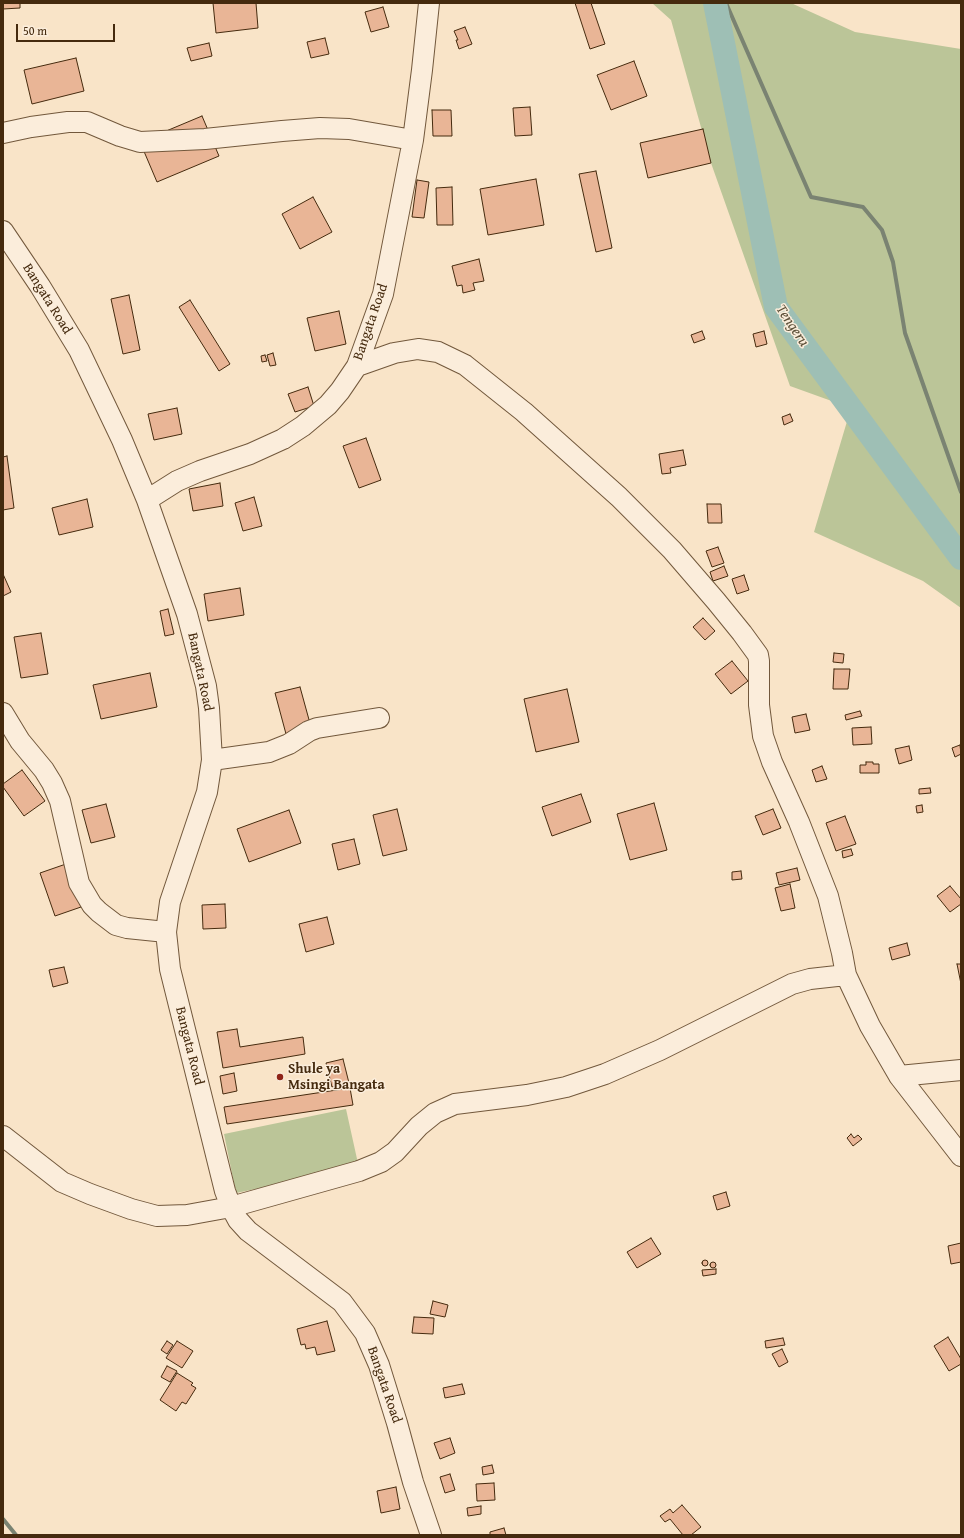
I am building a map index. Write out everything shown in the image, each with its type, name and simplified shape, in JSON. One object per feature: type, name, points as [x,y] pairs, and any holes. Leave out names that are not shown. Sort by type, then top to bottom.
[{"type":"street","name":"Bangata Road","points":[[146,500],[177,481],[200,471],[250,454],[283,439],[303,426],[328,404],[340,391],[356,366],[383,294],[413,140],[429,3]]},
{"type":"street","points":[[3,133],[31,127],[68,122],[87,122],[120,136],[140,142],[205,139],[320,128],[349,129],[413,140]]},
{"type":"street","name":"Bangata Road","points":[[3,231],[40,286],[79,350],[122,440],[188,614],[204,679],[209,708],[212,760],[206,792],[170,902],[166,932],[170,968],[220,1176],[231,1208],[238,1220],[258,1240],[342,1302],[365,1333],[379,1365],[398,1423],[413,1482],[431,1535]]},
{"type":"street","points":[[356,366],[394,353],[418,349],[438,352],[465,365],[524,412],[619,497],[672,550],[721,606],[758,655],[760,666],[759,705],[763,736],[772,762],[799,822],[828,896],[838,934],[846,975],[870,1026],[899,1076],[961,1156]]},
{"type":"street","points":[[3,713],[20,741],[52,782],[60,800],[80,882],[92,905],[116,925],[127,928],[166,932]]},
{"type":"street","points":[[212,760],[269,752],[289,744],[317,728],[379,718]]},
{"type":"street","points":[[3,1136],[62,1182],[131,1209],[157,1216],[187,1215],[231,1208],[359,1171],[381,1162],[395,1152],[419,1126],[435,1113],[455,1104],[527,1095],[566,1087],[605,1074],[660,1050],[792,984],[810,979],[846,975]]},
{"type":"street","points":[[899,1076],[961,1070]]},
{"type":"green space","points":[[652,3],[791,3],[855,32],[961,49],[961,608],[923,581],[814,532],[851,408],[790,386],[711,163],[671,20]]},
{"type":"green space","points":[[346,1109],[359,1168],[236,1193],[224,1134]]},
{"type":"building","points":[[3,3],[20,3],[20,8],[3,9]]},
{"type":"building","points":[[213,3],[256,3],[258,28],[216,33]]},
{"type":"building","points":[[575,3],[591,3],[605,44],[590,49]]},
{"type":"building","points":[[383,7],[389,27],[371,32],[365,12]]},
{"type":"building","points":[[465,27],[472,44],[459,49],[456,40],[458,40],[454,31]]},
{"type":"building","points":[[325,38],[329,54],[311,58],[307,42]]},
{"type":"building","points":[[209,43],[212,56],[191,61],[187,48]]},
{"type":"building","points":[[76,58],[84,91],[32,104],[24,70]]},
{"type":"building","points":[[634,61],[647,96],[611,110],[597,75]]},
{"type":"building","points":[[530,107],[532,135],[515,136],[513,108]]},
{"type":"building","points":[[432,110],[451,110],[452,136],[433,136]]},
{"type":"building","points":[[202,116],[219,156],[157,182],[140,142]]},
{"type":"building","points":[[703,129],[711,163],[648,178],[640,143]]},
{"type":"building","points":[[596,171],[612,248],[596,252],[579,174]]},
{"type":"building","points":[[536,179],[544,225],[488,235],[480,189]]},
{"type":"building","points":[[417,180],[429,182],[424,218],[412,217]]},
{"type":"building","points":[[452,187],[453,225],[437,225],[436,188]]},
{"type":"building","points":[[313,197],[332,232],[300,249],[282,214]]},
{"type":"building","points":[[479,259],[484,281],[473,283],[475,290],[463,293],[462,285],[457,286],[452,266]]},
{"type":"building","points":[[129,295],[140,350],[123,354],[111,299]]},
{"type":"building","points":[[190,300],[230,364],[219,371],[179,307]]},
{"type":"building","points":[[339,311],[346,344],[315,351],[307,318]]},
{"type":"building","points":[[702,331],[705,339],[694,343],[691,335]]},
{"type":"building","points":[[764,331],[767,344],[756,347],[753,334]]},
{"type":"building","points":[[273,353],[276,365],[270,366],[267,355]]},
{"type":"building","points":[[265,355],[267,361],[262,362],[261,356]]},
{"type":"building","points":[[308,387],[314,406],[295,412],[288,394]]},
{"type":"building","points":[[177,408],[182,434],[154,440],[148,414]]},
{"type":"building","points":[[790,414],[793,421],[784,425],[782,417]]},
{"type":"building","points":[[366,438],[381,480],[359,488],[343,446]]},
{"type":"building","points":[[683,450],[686,465],[670,468],[671,473],[662,474],[659,454]]},
{"type":"building","points":[[7,456],[14,508],[3,510],[3,457]]},
{"type":"building","points":[[220,483],[223,506],[193,511],[189,489]]},
{"type":"building","points":[[254,497],[262,526],[243,531],[235,503]]},
{"type":"building","points":[[87,499],[93,527],[59,535],[52,508]]},
{"type":"building","points":[[707,504],[721,504],[722,523],[708,523]]},
{"type":"building","points":[[718,547],[724,563],[712,567],[706,551]]},
{"type":"building","points":[[724,566],[728,576],[713,581],[710,572]]},
{"type":"building","points":[[3,574],[11,592],[3,596]]},
{"type":"building","points":[[744,575],[749,590],[737,594],[732,579]]},
{"type":"building","points":[[240,588],[244,615],[208,621],[204,594]]},
{"type":"building","points":[[168,609],[174,634],[165,636],[160,611]]},
{"type":"building","points":[[703,618],[715,631],[705,640],[693,627]]},
{"type":"building","points":[[41,633],[48,674],[21,678],[14,637]]},
{"type":"building","points":[[834,653],[844,654],[843,663],[833,662]]},
{"type":"building","points":[[732,661],[748,681],[731,694],[715,674]]},
{"type":"building","points":[[834,669],[850,669],[848,689],[833,689]]},
{"type":"building","points":[[150,673],[157,707],[101,719],[93,685]]},
{"type":"building","points":[[300,687],[311,727],[286,734],[275,693]]},
{"type":"building","points":[[567,689],[579,742],[536,752],[524,699]]},
{"type":"building","points":[[860,711],[862,716],[846,720],[845,715]]},
{"type":"building","points":[[806,714],[810,730],[795,733],[792,717]]},
{"type":"building","points":[[871,727],[872,744],[853,745],[852,728]]},
{"type":"building","points":[[960,745],[961,754],[955,757],[952,748]]},
{"type":"building","points":[[909,746],[912,760],[899,764],[895,749]]},
{"type":"building","points":[[866,762],[879,764],[879,773],[860,773],[860,765],[866,765]]},
{"type":"building","points":[[822,766],[827,779],[816,782],[812,770]]},
{"type":"building","points":[[22,770],[45,801],[24,816],[3,787],[3,784]]},
{"type":"building","points":[[930,788],[931,793],[919,794],[919,789]]},
{"type":"building","points":[[581,794],[591,822],[552,836],[542,807]]},
{"type":"building","points":[[654,803],[667,850],[630,860],[617,814]]},
{"type":"building","points":[[106,804],[115,837],[91,843],[82,810]]},
{"type":"building","points":[[922,805],[923,812],[917,813],[916,806]]},
{"type":"building","points":[[397,809],[407,850],[383,856],[373,815]]},
{"type":"building","points":[[773,809],[781,828],[763,835],[755,816]]},
{"type":"building","points":[[289,810],[301,843],[249,862],[237,829]]},
{"type":"building","points":[[845,816],[856,844],[836,851],[826,823]]},
{"type":"building","points":[[354,839],[360,864],[338,870],[332,844]]},
{"type":"building","points":[[851,849],[853,855],[843,858],[842,851]]},
{"type":"building","points":[[66,864],[81,907],[55,916],[40,873]]},
{"type":"building","points":[[797,868],[800,880],[779,885],[776,873]]},
{"type":"building","points":[[741,871],[742,879],[732,880],[732,872]]},
{"type":"building","points":[[790,884],[795,908],[781,911],[775,888]]},
{"type":"building","points":[[950,886],[961,899],[961,904],[950,912],[937,896]]},
{"type":"building","points":[[225,904],[226,928],[203,929],[202,905]]},
{"type":"building","points":[[327,917],[334,944],[306,952],[299,924]]},
{"type":"building","points":[[907,943],[910,955],[892,960],[889,948]]},
{"type":"building","points":[[957,964],[961,964],[961,984]]},
{"type":"building","points":[[64,967],[68,983],[53,987],[49,970]]},
{"type":"building","points":[[237,1029],[240,1047],[303,1037],[305,1054],[223,1068],[217,1032]]},
{"type":"building","points":[[343,1059],[349,1083],[332,1087],[326,1063]]},
{"type":"building","points":[[234,1073],[237,1091],[223,1094],[220,1076]]},
{"type":"building","points":[[350,1088],[353,1105],[227,1124],[224,1107]]},
{"type":"building","points":[[851,1134],[854,1138],[858,1135],[862,1139],[853,1146],[847,1138]]},
{"type":"building","points":[[726,1192],[730,1206],[717,1210],[713,1196]]},
{"type":"building","points":[[651,1238],[661,1254],[637,1268],[627,1252]]},
{"type":"building","points":[[961,1243],[961,1262],[951,1264],[948,1246]]},
{"type":"building","points":[[705,1260],[708,1263],[705,1266],[702,1263]]},
{"type":"building","points":[[713,1262],[716,1265],[713,1268],[710,1265]]},
{"type":"building","points":[[716,1269],[716,1274],[703,1276],[702,1270]]},
{"type":"building","points":[[433,1301],[448,1305],[445,1317],[430,1314]]},
{"type":"building","points":[[414,1317],[434,1318],[433,1334],[412,1333]]},
{"type":"building","points":[[327,1321],[335,1351],[317,1355],[315,1347],[306,1349],[305,1344],[301,1345],[297,1329]]},
{"type":"building","points":[[948,1337],[961,1359],[961,1364],[949,1371],[934,1346]]},
{"type":"building","points":[[783,1338],[785,1345],[766,1348],[765,1341]]},
{"type":"building","points":[[167,1341],[173,1345],[167,1354],[161,1350]]},
{"type":"building","points":[[177,1341],[193,1351],[182,1368],[166,1358]]},
{"type":"building","points":[[782,1349],[788,1362],[779,1367],[772,1354]]},
{"type":"building","points":[[167,1366],[177,1371],[170,1382],[161,1377]]},
{"type":"building","points":[[177,1373],[193,1383],[191,1385],[196,1388],[186,1404],[182,1402],[176,1411],[160,1400]]},
{"type":"building","points":[[462,1384],[465,1394],[445,1398],[443,1388]]},
{"type":"building","points":[[450,1438],[455,1453],[440,1459],[434,1443]]},
{"type":"building","points":[[492,1465],[494,1473],[483,1475],[482,1467]]},
{"type":"building","points":[[450,1474],[455,1490],[445,1493],[440,1477]]},
{"type":"building","points":[[494,1483],[495,1500],[477,1501],[476,1484]]},
{"type":"building","points":[[396,1487],[400,1509],[381,1513],[377,1491]]},
{"type":"building","points":[[682,1505],[701,1527],[691,1535],[683,1535],[670,1519],[665,1522],[660,1516],[670,1509],[673,1513]]},
{"type":"building","points":[[481,1506],[481,1514],[468,1516],[467,1508]]},
{"type":"building","points":[[504,1528],[506,1535],[490,1535],[490,1532]]},
{"type":"waterway","name":"Tengeru","points":[[715,3],[776,307],[961,558]]},
{"type":"waterway","points":[[726,3],[811,197],[863,207],[882,230],[893,262],[905,333],[961,492]]},
{"type":"waterway","points":[[3,1519],[16,1535]]},
{"type":"place","name":"Shule ya Msingi Bangata","points":[[280,1077]]}]
